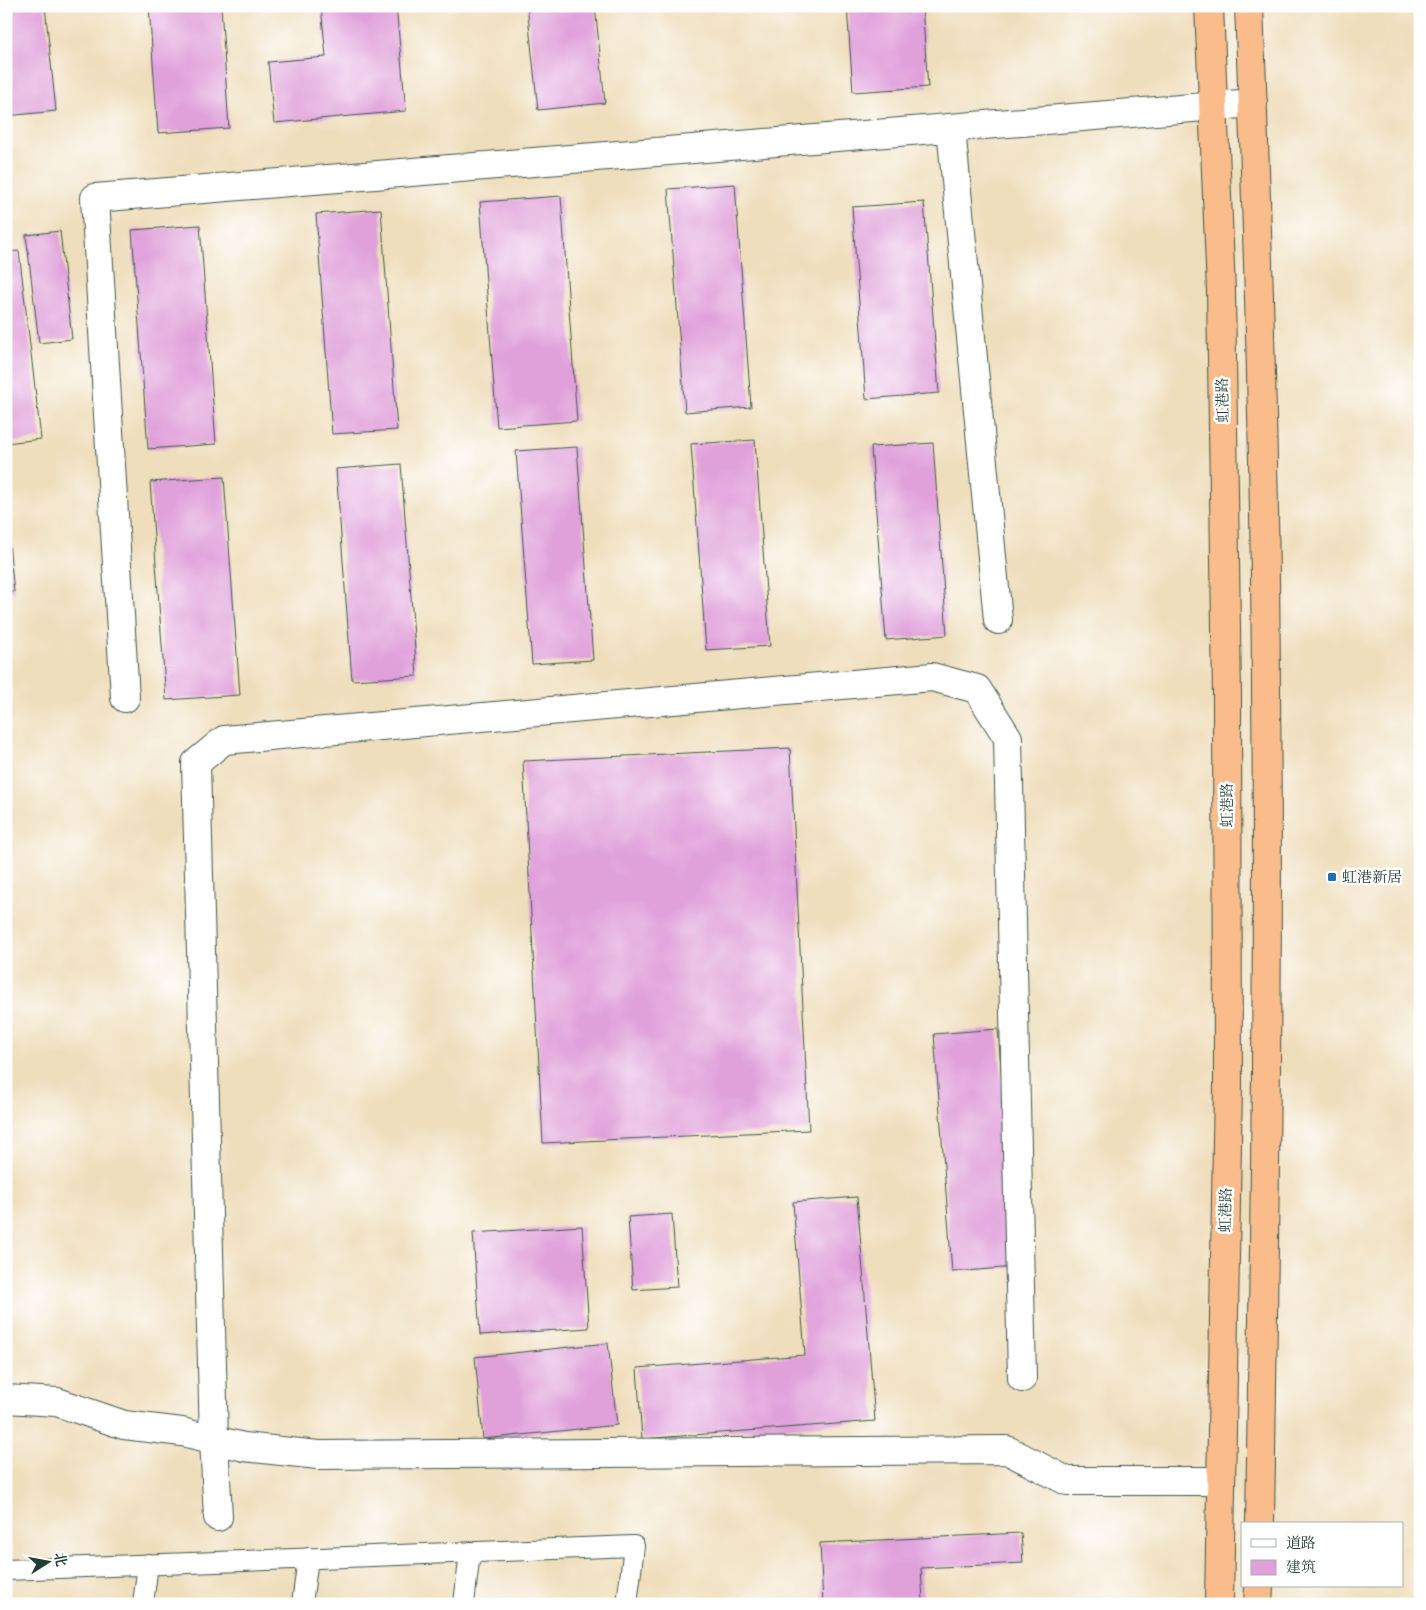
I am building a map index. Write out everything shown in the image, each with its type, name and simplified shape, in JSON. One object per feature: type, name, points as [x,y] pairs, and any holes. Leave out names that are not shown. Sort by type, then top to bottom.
[{"type":"highway","name":"虹港路","points":[[1209,6],[1221,291],[1227,694],[1228,1084],[1220,1604]]},
{"type":"highway","points":[[1249,6],[1260,286],[1266,693],[1266,1118],[1260,1522]]},
{"type":"highway","points":[[1258,1604],[1259,1588]]},
{"type":"street","points":[[125,698],[95,198],[1253,104]]},
{"type":"street","points":[[951,128],[998,620]]},
{"type":"street","points":[[218,1517],[214,1440],[196,763],[224,740],[932,677],[978,689],[1008,738],[1022,1378]]},
{"type":"street","points":[[6,1399],[57,1402],[124,1425],[182,1432],[244,1447],[318,1455],[1007,1450],[1067,1482],[1221,1481]]},
{"type":"lane","points":[[6,1570],[634,1546],[627,1604]]},
{"type":"lane","points":[[464,1604],[470,1552]]},
{"type":"lane","points":[[302,1604],[308,1558]]},
{"type":"lane","points":[[143,1604],[148,1564]]},
{"type":"building","points":[[6,6],[45,6],[56,111],[6,116]]},
{"type":"building","points":[[149,6],[221,6],[229,128],[158,133]]},
{"type":"building","points":[[321,6],[396,6],[406,111],[274,123],[268,62],[326,57]]},
{"type":"building","points":[[527,6],[595,6],[605,103],[538,110]]},
{"type":"building","points":[[847,6],[922,6],[928,87],[853,92]]},
{"type":"building","points":[[735,184],[751,407],[685,412],[668,189]]},
{"type":"building","points":[[561,196],[577,421],[497,427],[480,202]]},
{"type":"building","points":[[924,202],[939,393],[866,399],[852,207]]},
{"type":"building","points":[[381,209],[397,430],[332,434],[316,214]]},
{"type":"building","points":[[200,225],[216,444],[148,449],[132,230]]},
{"type":"building","points":[[60,231],[72,339],[39,343],[26,235]]},
{"type":"building","points":[[19,251],[41,439],[6,443],[6,252]]},
{"type":"building","points":[[755,440],[770,646],[706,650],[691,444]]},
{"type":"building","points":[[933,443],[947,635],[886,640],[871,447]]},
{"type":"building","points":[[577,447],[593,660],[532,664],[516,451]]},
{"type":"building","points":[[401,464],[417,676],[352,680],[336,469]]},
{"type":"building","points":[[224,477],[240,695],[166,700],[150,482]]},
{"type":"building","points":[[6,533],[8,533],[14,592],[6,593]]},
{"type":"building","points":[[790,748],[809,1130],[543,1143],[523,761]]},
{"type":"building","points":[[998,1029],[1016,1267],[952,1272],[934,1034]]},
{"type":"building","points":[[857,1197],[875,1421],[642,1439],[637,1368],[805,1355],[793,1202]]},
{"type":"building","points":[[672,1214],[677,1287],[633,1290],[628,1217]]},
{"type":"building","points":[[582,1226],[589,1328],[480,1335],[473,1233]]},
{"type":"building","points":[[608,1343],[617,1425],[483,1439],[475,1357]]},
{"type":"building","points":[[1021,1533],[1023,1563],[921,1568],[923,1601],[823,1604],[820,1543]]},
{"type":"place","name":"虹港新居","points":[[1332,877]]}]
